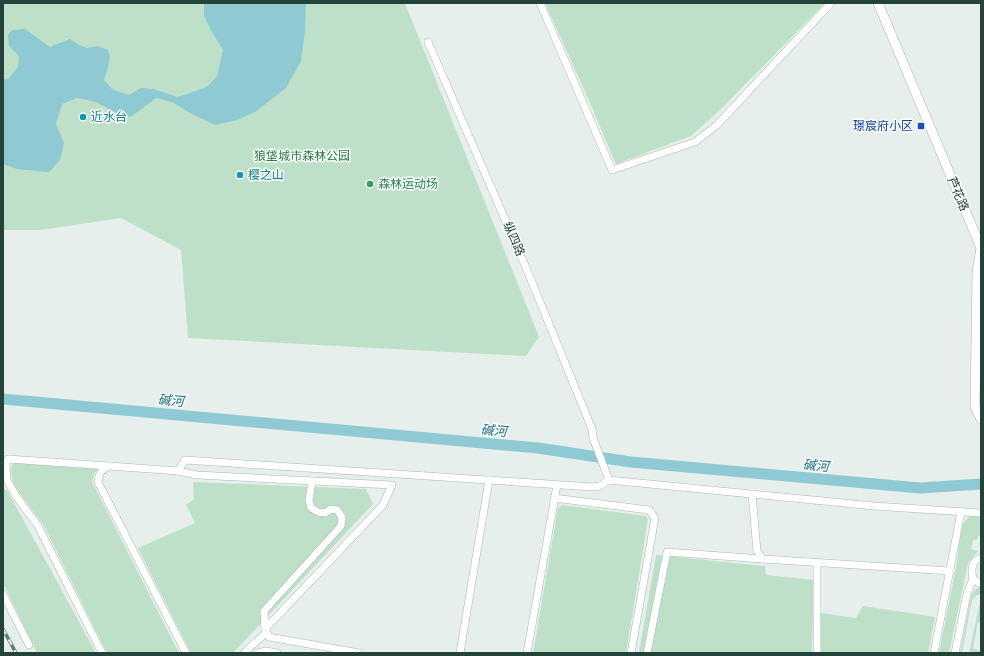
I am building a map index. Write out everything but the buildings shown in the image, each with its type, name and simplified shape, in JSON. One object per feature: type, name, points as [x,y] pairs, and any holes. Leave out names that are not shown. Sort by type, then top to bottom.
[{"type":"street","points":[[540,3],[612,170],[695,142],[717,125],[831,3]]},
{"type":"street","name":"芦花路","points":[[878,3],[981,248],[977,272],[975,407],[981,419]]},
{"type":"street","name":"纵四路","points":[[428,42],[527,270],[592,429],[593,438],[609,480]]},
{"type":"street","points":[[102,653],[38,526],[6,484],[6,459],[178,471],[197,475],[392,485],[383,505],[244,653]]},
{"type":"street","points":[[178,471],[185,460],[592,487],[600,486],[609,480],[874,506],[981,513]]},
{"type":"street","points":[[109,466],[101,471],[98,476],[98,482],[186,653]]},
{"type":"street","points":[[460,653],[489,480]]},
{"type":"street","points":[[312,481],[309,500],[311,508],[318,512],[325,513],[331,509],[337,510],[342,517],[341,526],[264,611],[266,631],[269,636],[359,653]]},
{"type":"street","points":[[527,653],[557,485]]},
{"type":"street","points":[[752,494],[757,551],[763,559]]},
{"type":"street","points":[[554,498],[649,510],[655,518],[631,653]]},
{"type":"street","points":[[934,653],[961,512]]},
{"type":"street","points":[[647,653],[667,552],[950,571]]},
{"type":"street","points":[[955,653],[967,594],[973,579],[972,569],[974,562],[981,558]]},
{"type":"street","points":[[817,562],[817,653]]},
{"type":"street","points":[[973,579],[981,583]]},
{"type":"street","points":[[3,594],[29,646]]},
{"type":"street","points":[[258,653],[265,651],[277,653]]},
{"type":"green space","name":"狼垡城市森林公园","points":[[3,3],[405,3],[539,337],[526,356],[188,338],[181,250],[121,218],[40,230],[3,230]]},
{"type":"green space","points":[[545,3],[825,3],[721,109],[691,136],[616,164]]},
{"type":"green space","points":[[13,463],[100,469],[94,473],[92,482],[179,653],[107,653],[44,526],[13,484],[11,470]]},
{"type":"green space","points":[[193,482],[366,489],[373,504],[233,653],[191,653],[138,548],[195,523],[186,505],[194,499]]},
{"type":"green space","points":[[3,489],[7,490],[96,653],[37,653],[3,583]]},
{"type":"green space","points":[[562,505],[646,516],[648,519],[626,653],[533,653],[558,508]]},
{"type":"green space","points":[[970,516],[981,517],[981,537],[978,536],[977,540],[973,540],[971,549],[978,551],[968,563],[949,653],[939,653],[957,562],[961,529],[964,522]]},
{"type":"green space","points":[[656,555],[765,566],[766,575],[814,580],[812,653],[639,653]]},
{"type":"green space","points":[[981,587],[981,593],[972,600],[962,653],[960,653],[971,596],[976,589]]},
{"type":"green space","points":[[981,603],[981,623],[978,622],[973,648],[981,651],[981,653],[969,653],[979,606]]},
{"type":"green space","points":[[863,606],[935,617],[928,653],[821,653],[821,613],[856,618]]},
{"type":"water","points":[[204,3],[306,3],[305,31],[301,61],[286,88],[255,112],[237,120],[215,125],[190,113],[172,102],[156,98],[130,117],[118,114],[96,102],[77,98],[62,104],[56,124],[64,143],[60,160],[49,172],[17,169],[3,164],[3,80],[9,78],[18,67],[19,56],[9,46],[8,35],[12,30],[25,29],[50,47],[70,39],[87,48],[97,46],[107,49],[110,56],[104,80],[112,89],[129,95],[141,88],[154,89],[177,97],[208,86],[217,76],[223,50],[204,16]]},
{"type":"waterway","name":"碱河","points":[[3,399],[538,448],[631,462],[920,488],[981,484]]},
{"type":"railway","points":[[3,629],[16,653]]},
{"type":"place","name":"近水台","points":[[83,117]]},
{"type":"place","name":"璟宸府小区","points":[[921,126]]},
{"type":"place","name":"樱之山","points":[[240,175]]},
{"type":"place","name":"森林运动场","points":[[370,184]]}]
